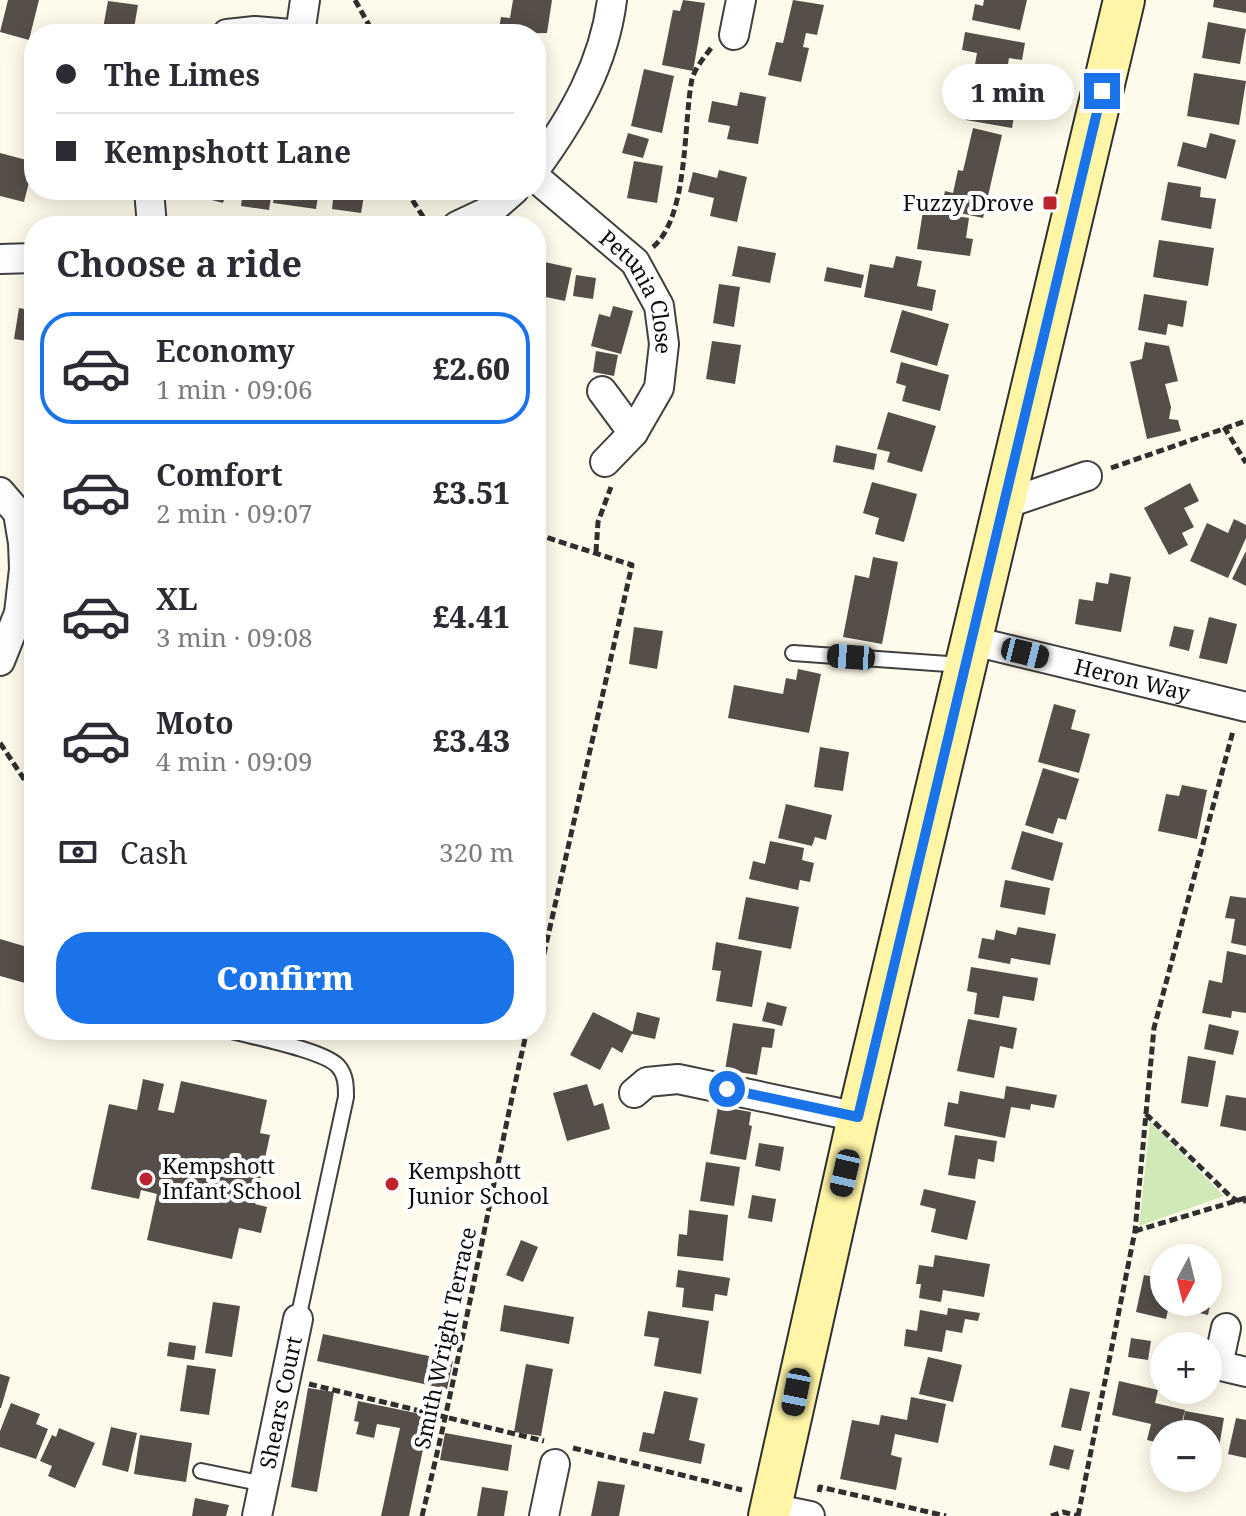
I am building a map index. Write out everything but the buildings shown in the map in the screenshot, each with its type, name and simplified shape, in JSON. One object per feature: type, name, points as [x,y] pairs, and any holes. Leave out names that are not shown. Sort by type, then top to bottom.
[{"type":"street","points":[[301,24],[305,0]]},
{"type":"street","points":[[546,154],[590,82],[608,27],[612,0]]},
{"type":"street","points":[[734,35],[741,0]]},
{"type":"street","points":[[813,1509],[765,1506],[1124,0]]},
{"type":"street","name":"Petunia Close","points":[[546,186],[635,262],[659,306],[664,344],[659,388],[633,433],[605,462]]},
{"type":"street","points":[[478,216],[502,200]]},
{"type":"street","points":[[0,259],[24,258]]},
{"type":"street","points":[[602,391],[633,433]]},
{"type":"street","points":[[1005,504],[1087,476]]},
{"type":"street","points":[[0,492],[18,513],[24,569],[19,613],[0,661]]},
{"type":"street","name":"Heron Way","points":[[970,653],[1239,719]]},
{"type":"street","points":[[634,1093],[647,1082],[678,1079],[858,1117]]},
{"type":"street","name":"Shears Court","points":[[257,1516],[298,1319]]},
{"type":"street","points":[[1222,1339],[1226,1328]]},
{"type":"street","points":[[1222,1366],[1246,1372]]},
{"type":"street","points":[[544,1516],[557,1451]]},
{"type":"lane","points":[[793,653],[970,653]]},
{"type":"lane","points":[[265,1040],[317,1054],[337,1065],[346,1079],[346,1097],[298,1319]]},
{"type":"lane","points":[[201,1471],[264,1484]]},
{"type":"path","points":[[355,0],[368,24]]},
{"type":"path","points":[[635,262],[663,238],[679,192],[693,75],[712,47],[734,35]]},
{"type":"path","points":[[1087,476],[1246,421]]},
{"type":"path","points":[[1224,427],[1246,463]]},
{"type":"path","points":[[596,552],[598,522],[613,480],[605,462]]},
{"type":"path","points":[[546,537],[632,565],[546,945]]},
{"type":"path","points":[[1051,1516],[1063,1512],[1078,1516],[1135,1231],[1154,1028],[1239,719]]},
{"type":"path","points":[[0,743],[24,779]]},
{"type":"path","name":"Smith Wright Terrace","points":[[422,1516],[446,1417],[525,1040]]},
{"type":"path","points":[[1145,1113],[1236,1200]]},
{"type":"path","points":[[1135,1231],[1236,1200],[1246,1200]]},
{"type":"path","points":[[287,1378],[446,1417],[557,1451],[765,1506]]},
{"type":"path","points":[[813,1509],[820,1487],[946,1516]]},
{"type":"green space","points":[[1150,1121],[1224,1196],[1139,1226]]},
{"type":"place","name":"Fuzzy Drove","points":[[1050,203]]},
{"type":"place","name":"Kempshott Infant School","points":[[146,1179]]},
{"type":"place","name":"Kempshott Junior School","points":[[392,1184]]},
{"type":"route","points":[[727,1089],[858,1117],[1102,91]]}]
